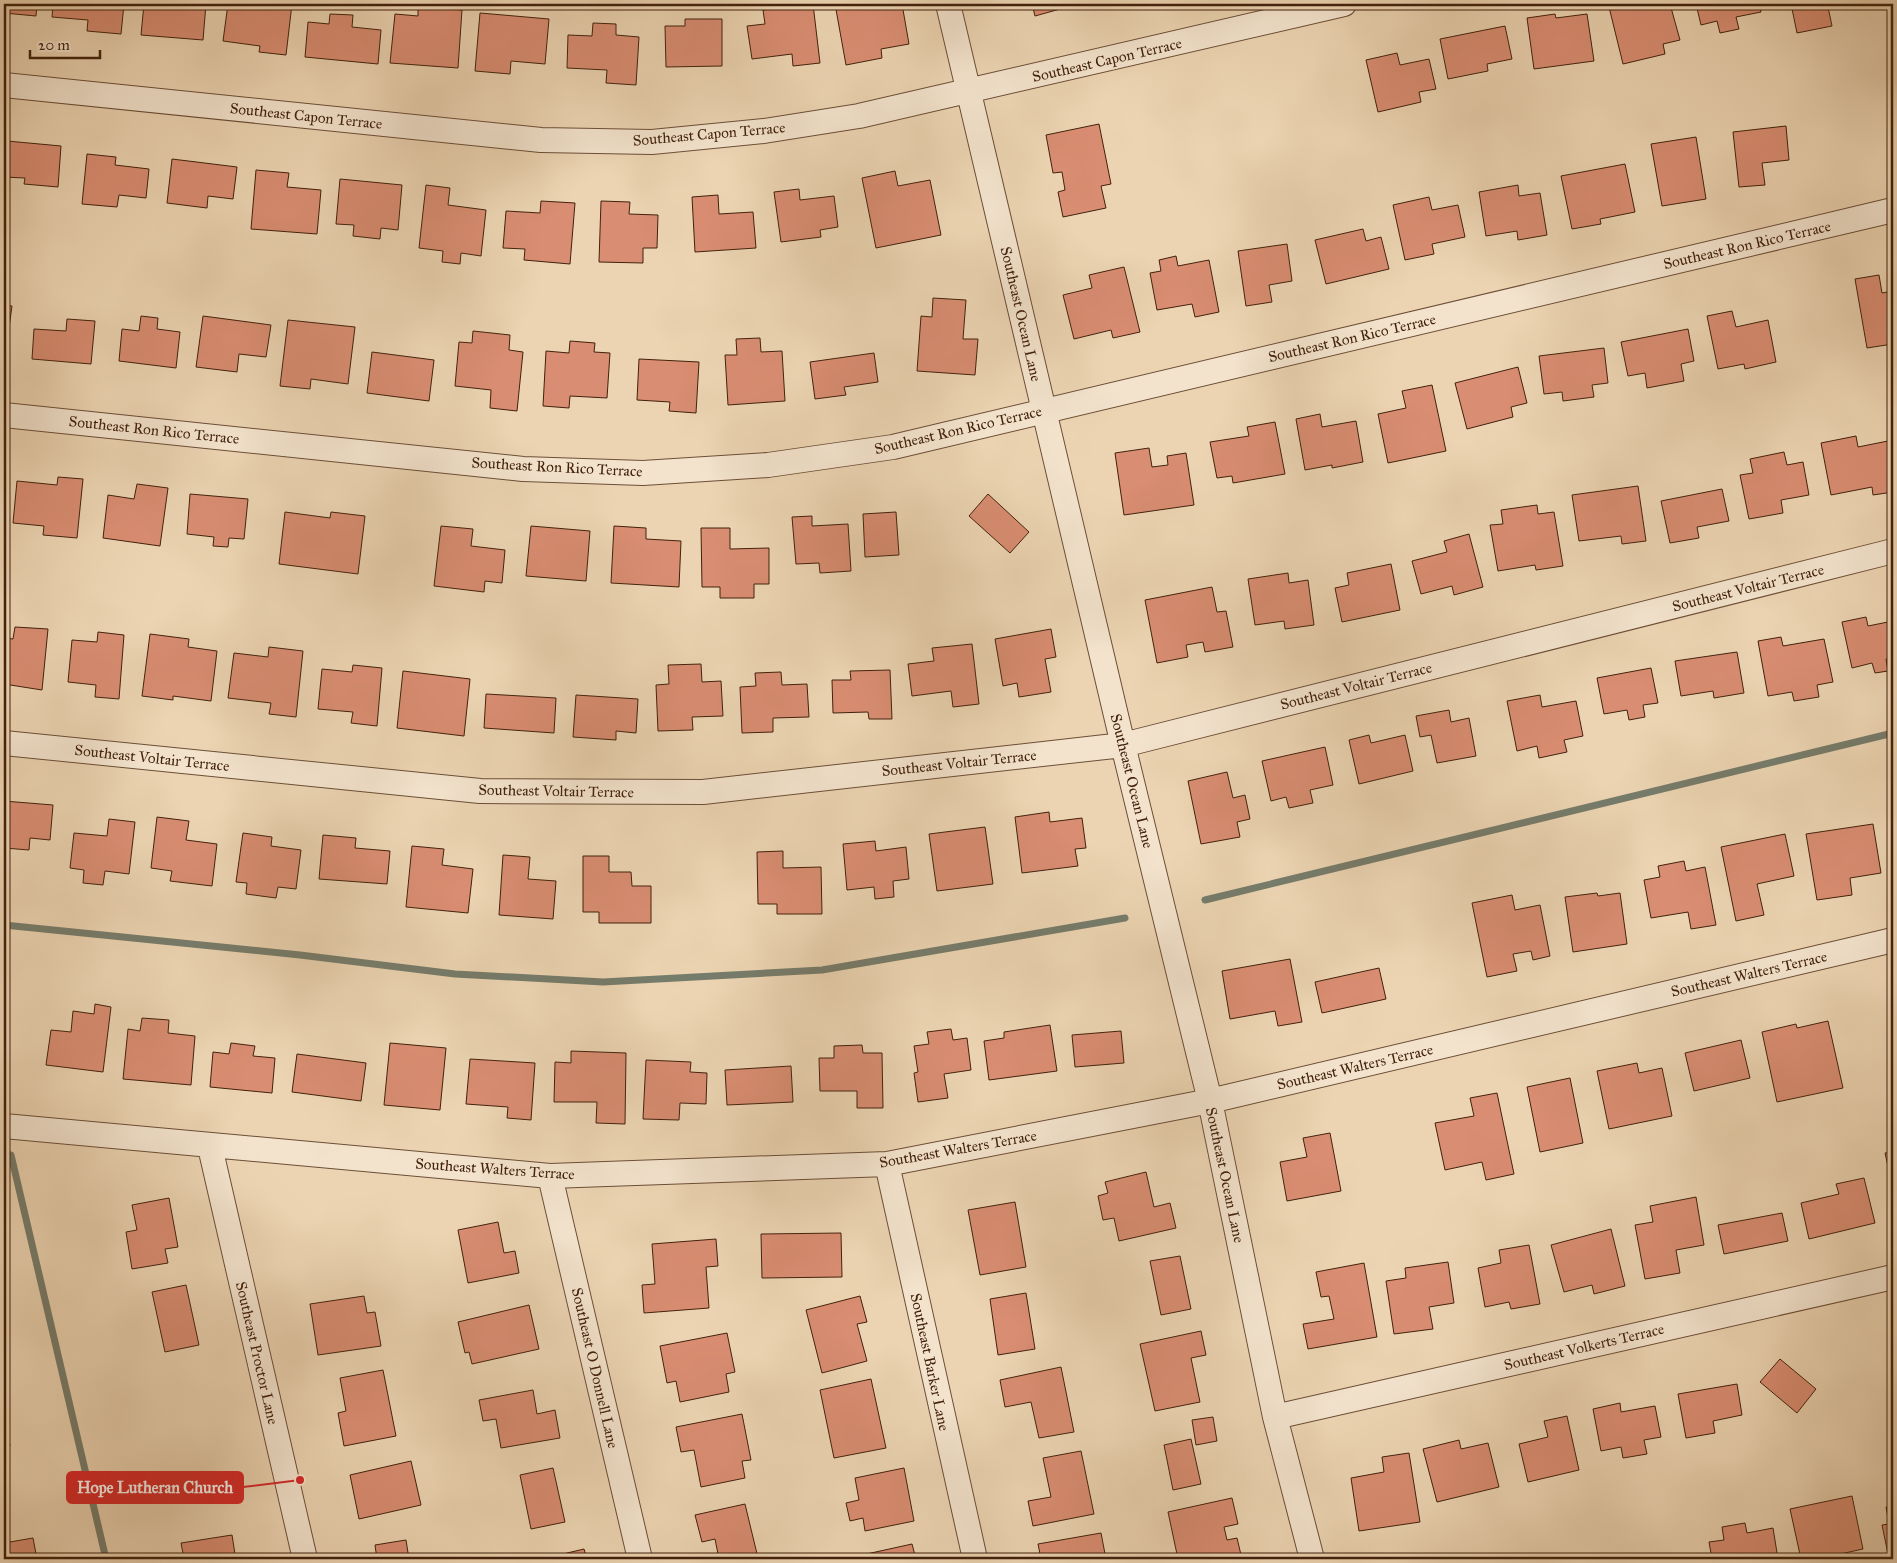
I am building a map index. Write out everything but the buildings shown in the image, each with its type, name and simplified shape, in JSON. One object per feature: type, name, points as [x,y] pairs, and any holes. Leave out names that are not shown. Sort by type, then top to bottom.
[{"type":"street","name":"Southeast Ocean Lane","points":[[948,4],[1123,745],[1210,1102],[1276,1417],[1312,1559]]},
{"type":"street","name":"Southeast Capon Terrace","points":[[4,85],[541,140],[652,142],[764,131],[859,116],[968,93],[1344,4]]},
{"type":"street","name":"Southeast Ron Rico Terrace","points":[[4,415],[523,469],[643,473],[768,464],[893,447],[1893,210]]},
{"type":"street","name":"Southeast Voltair Terrace","points":[[4,743],[480,791],[693,792],[1123,745],[1893,551]]},
{"type":"street","name":"Southeast Walters Terrace","points":[[4,1126],[210,1147],[550,1176],[887,1164],[1210,1102],[1893,940]]},
{"type":"street","name":"Southeast Proctor Lane","points":[[210,1147],[305,1559]]},
{"type":"street","name":"Southeast Barker Lane","points":[[887,1164],[975,1559]]},
{"type":"street","name":"Southeast O Donnell Lane","points":[[550,1176],[640,1559]]},
{"type":"street","name":"Southeast Volkerts Terrace","points":[[1276,1417],[1893,1277]]},
{"type":"waterway","points":[[1205,900],[1893,733]]},
{"type":"waterway","points":[[4,925],[300,955],[455,974],[603,982],[822,970],[1125,918]]},
{"type":"waterway","points":[[11,1155],[106,1559]]},
{"type":"place","name":"Hope Lutheran Church","points":[[300,1480]]}]
